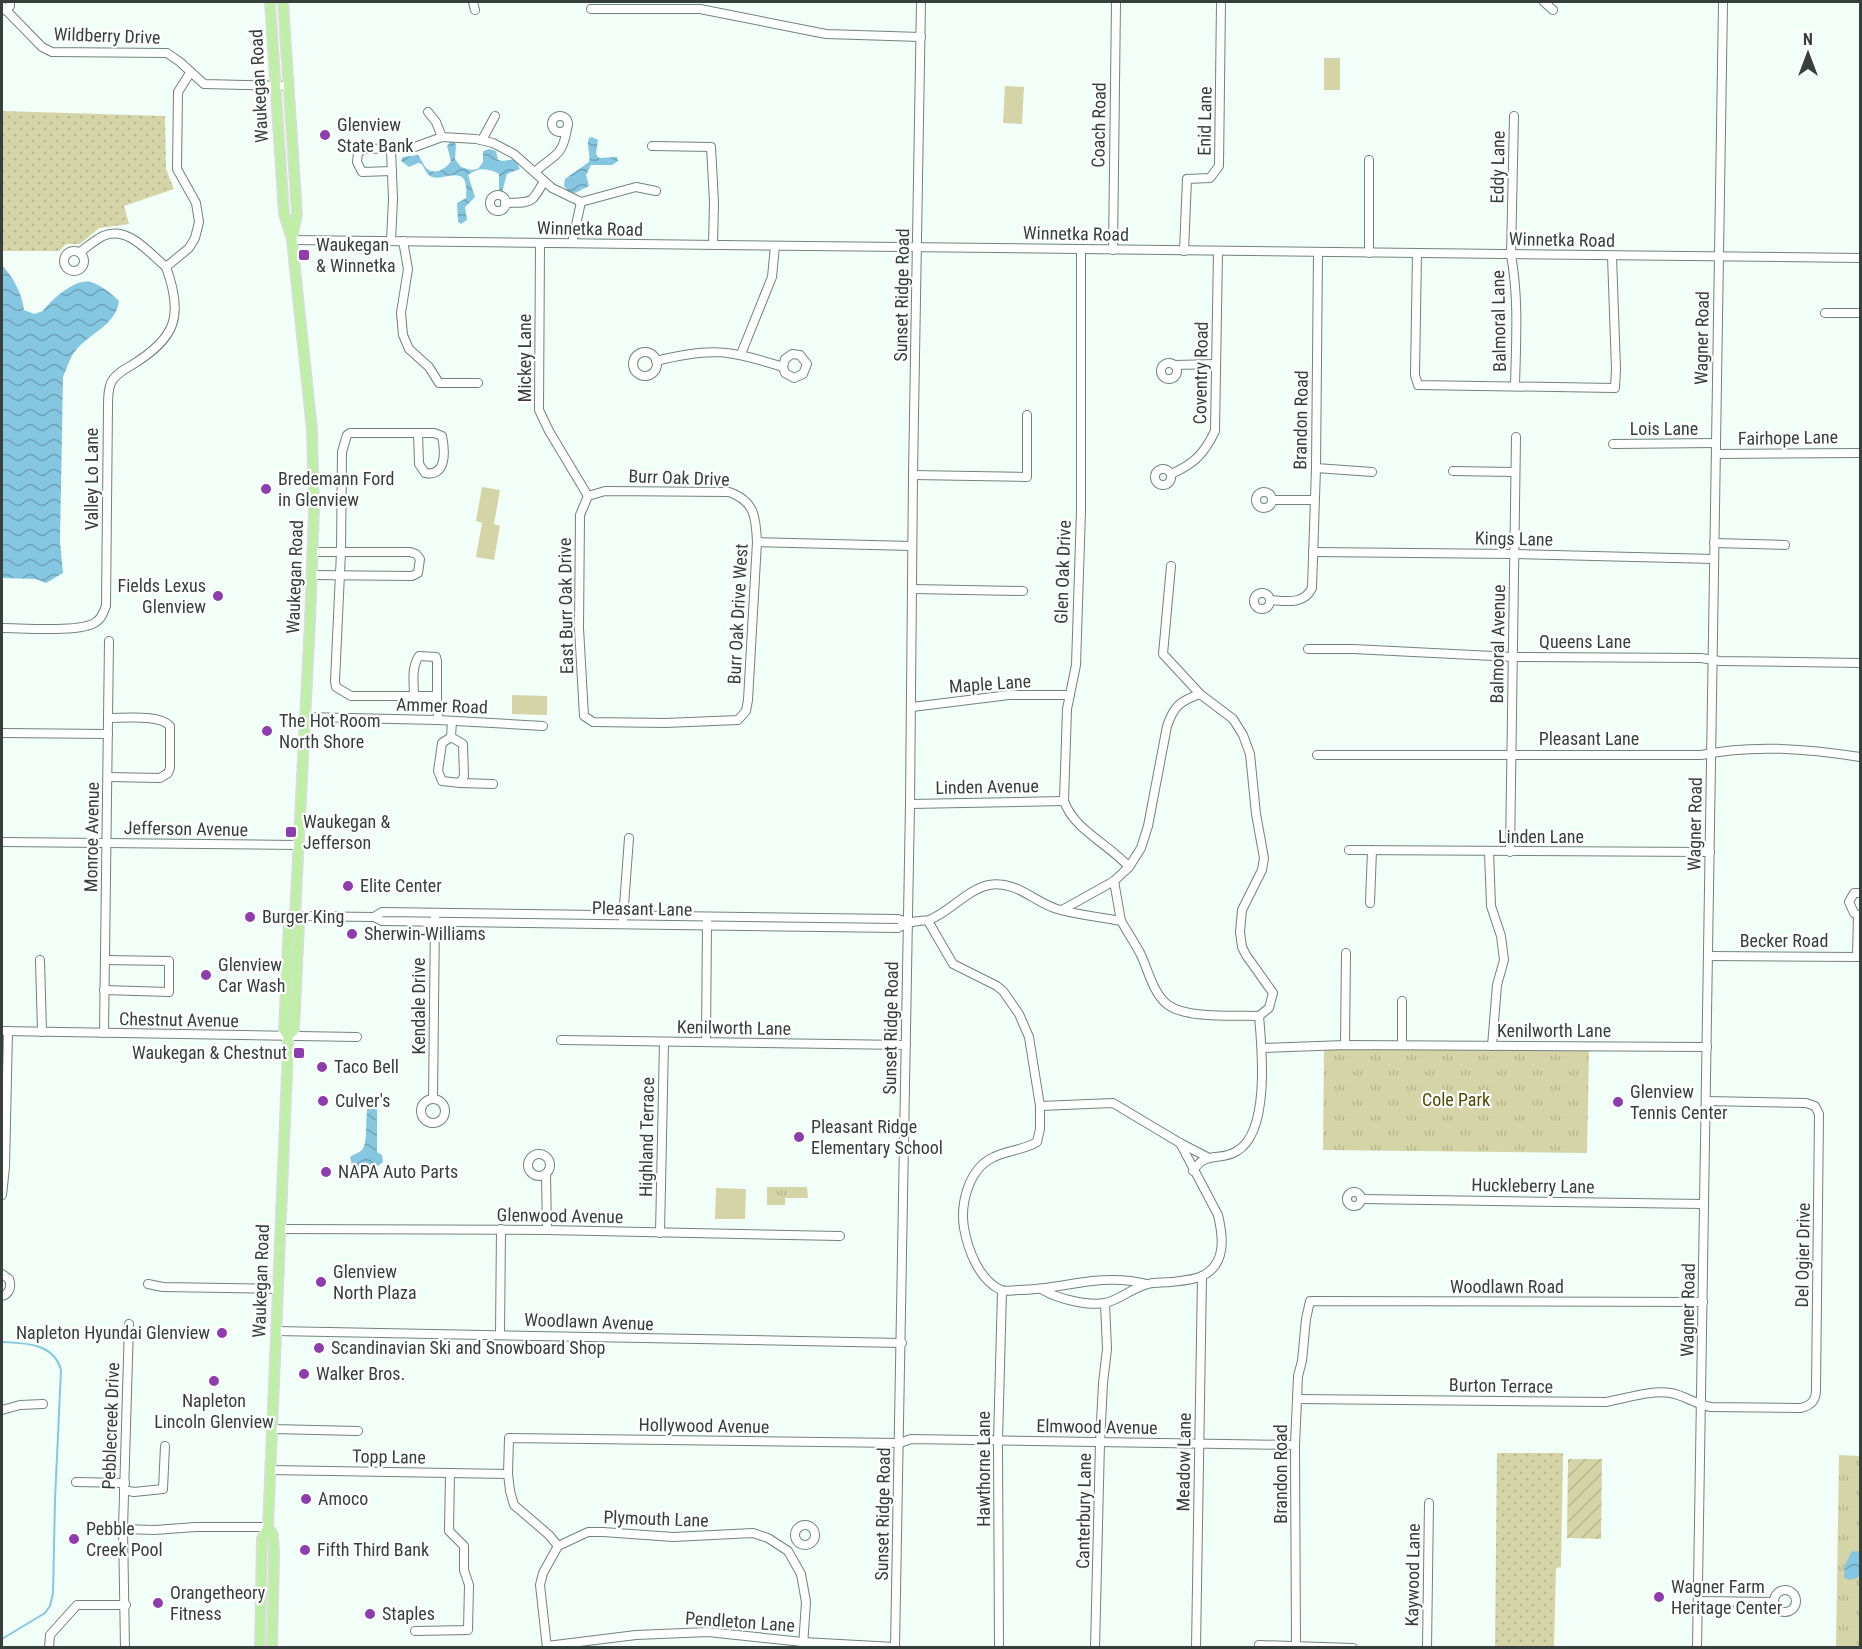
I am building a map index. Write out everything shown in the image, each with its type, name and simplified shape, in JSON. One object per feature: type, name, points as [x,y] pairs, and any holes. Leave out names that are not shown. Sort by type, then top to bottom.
[{"type":"main road","name":"Waukegan Road","points":[[260,1647],[262,1539],[268,1527],[288,1036],[294,1030],[296,1012],[299,924],[295,916],[312,552],[312,430],[292,240],[284,214],[270,2]]},
{"type":"main road","name":"Waukegan Road","points":[[283,2],[297,214],[292,240]]},
{"type":"main road","name":"Waukegan Road","points":[[268,1527],[273,1535],[274,1555],[272,1647]]},
{"type":"street","points":[[4,9],[10,6],[10,2]]},
{"type":"street","points":[[473,2],[475,10]]},
{"type":"street","name":"Sunset Ridge Road","points":[[895,1647],[902,1343],[921,2]]},
{"type":"street","name":"Coach Road","points":[[1113,250],[1116,2]]},
{"type":"street","name":"Enid Lane","points":[[1184,251],[1187,178],[1210,178],[1219,166],[1221,2]]},
{"type":"street","points":[[1544,2],[1553,10]]},
{"type":"street","name":"Wagner Road","points":[[1697,1647],[1723,2]]},
{"type":"street","name":"Wildberry Drive","points":[[4,9],[42,47],[52,52],[167,53],[204,84],[212,86],[288,86]]},
{"type":"street","points":[[591,9],[700,9],[826,34],[921,37]]},
{"type":"street","points":[[80,252],[104,236],[119,233],[131,237],[166,267],[189,248],[195,238],[199,222],[196,203],[177,169],[177,92],[190,73]]},
{"type":"street","points":[[428,112],[436,122],[442,137]]},
{"type":"street","points":[[482,140],[495,116]]},
{"type":"street","name":"Eddy Lane","points":[[1511,255],[1514,116]]},
{"type":"street","points":[[535,172],[559,153],[567,129]]},
{"type":"street","points":[[392,171],[362,172],[357,162],[358,153],[363,149],[412,148],[442,137],[482,140],[494,143],[514,154],[552,188],[581,202],[636,187],[656,191]]},
{"type":"street","points":[[652,146],[711,147],[714,202],[713,245]]},
{"type":"street","points":[[391,150],[393,199],[391,241]]},
{"type":"street","points":[[1369,160],[1369,253]]},
{"type":"street","points":[[505,203],[529,202],[544,181]]},
{"type":"street","points":[[572,243],[581,202]]},
{"type":"street","name":"Winnetka Road","points":[[292,240],[1860,258]]},
{"type":"street","points":[[404,241],[408,269],[401,313],[405,342],[409,349],[429,367],[439,383],[478,383]]},
{"type":"street","name":"Mickey Lane","points":[[540,243],[539,410],[588,496]]},
{"type":"street","points":[[741,354],[772,277],[775,246]]},
{"type":"street","name":"Glen Oak Drive","points":[[1064,801],[1067,709],[1076,665],[1081,510],[1081,249]]},
{"type":"street","name":"Coventry Road","points":[[1171,474],[1191,465],[1211,441],[1215,431],[1218,251]]},
{"type":"street","name":"Brandon Road","points":[[1270,600],[1305,598],[1312,588],[1316,468],[1318,252]]},
{"type":"street","points":[[1417,254],[1415,375],[1418,385],[1615,388],[1617,369],[1612,256]]},
{"type":"street","name":"Balmoral Lane","points":[[1511,255],[1516,309],[1515,386]]},
{"type":"street","name":"Valley Lo Lane","points":[[2,628],[82,628],[95,623],[102,615],[106,606],[110,384],[112,379],[155,350],[169,332],[176,309],[172,283],[166,267]]},
{"type":"street","points":[[1825,313],[1860,313]]},
{"type":"street","points":[[656,361],[689,353],[711,351],[741,354],[783,367]]},
{"type":"street","points":[[1174,365],[1216,364]]},
{"type":"street","points":[[913,475],[1027,477],[1027,415]]},
{"type":"street","points":[[418,433],[419,464],[425,473],[433,474],[443,465],[442,436],[434,433],[372,432],[347,435],[342,452],[341,552],[335,681],[336,687],[351,696],[437,696]]},
{"type":"street","name":"Balmoral Avenue","points":[[1510,852],[1516,437]]},
{"type":"street","name":"Lois Lane","points":[[1613,444],[1716,443]]},
{"type":"street","name":"Fairhope Lane","points":[[1716,454],[1860,453]]},
{"type":"street","points":[[1316,468],[1372,472]]},
{"type":"street","points":[[1454,471],[1514,472]]},
{"type":"street","name":"Burr Oak Drive","points":[[588,496],[605,491],[729,492],[740,496],[747,503],[756,519]]},
{"type":"street","name":"East Burr Oak Drive","points":[[588,496],[580,515],[579,628],[584,716],[593,722],[725,722],[738,720],[746,711]]},
{"type":"street","points":[[1272,500],[1314,501]]},
{"type":"street","name":"Burr Oak Drive West","points":[[746,711],[757,542],[756,519]]},
{"type":"street","points":[[757,542],[912,546]]},
{"type":"street","points":[[1714,543],[1785,545]]},
{"type":"street","points":[[311,575],[412,576],[418,573],[420,564],[420,559],[416,554],[410,552],[312,552]]},
{"type":"street","name":"Kings Lane","points":[[1313,552],[1714,559]]},
{"type":"street","points":[[1114,881],[1121,921],[1139,952],[1158,993],[1170,1006],[1180,1011],[1196,1013],[1259,1016],[1269,1008],[1273,993],[1246,955],[1242,947],[1240,932],[1242,910],[1263,870],[1264,858],[1256,814],[1250,754],[1243,735],[1233,719],[1200,694],[1163,654],[1171,566]]},
{"type":"street","points":[[912,589],[1023,591]]},
{"type":"street","name":"Monroe Avenue","points":[[104,1033],[109,641]]},
{"type":"street","name":"Queens Lane","points":[[1308,649],[1514,657],[1701,658],[1860,663]]},
{"type":"street","points":[[414,696],[414,666],[419,656],[436,657],[438,720]]},
{"type":"street","points":[[1062,910],[1114,881],[1129,867],[1141,848],[1148,826],[1167,726],[1173,711],[1184,700],[1200,694]]},
{"type":"street","name":"Maple Lane","points":[[912,707],[1009,695],[1070,695]]},
{"type":"street","name":"Ammer Road","points":[[304,717],[438,720],[543,726]]},
{"type":"street","points":[[108,718],[166,721],[170,726],[170,768],[168,773],[160,778],[108,777]]},
{"type":"street","points":[[451,737],[452,721]]},
{"type":"street","points":[[2,733],[108,734]]},
{"type":"street","points":[[451,737],[463,744],[465,776],[460,783]]},
{"type":"street","points":[[451,737],[442,743],[438,771],[442,781],[493,784]]},
{"type":"street","name":"Pleasant Lane","points":[[1317,755],[1510,753],[1701,755],[1738,749],[1783,749],[1809,750],[1860,758]]},
{"type":"street","points":[[1064,801],[1068,814],[1129,867]]},
{"type":"street","name":"Linden Avenue","points":[[910,804],[1064,801]]},
{"type":"street","points":[[623,920],[629,838]]},
{"type":"street","name":"Jefferson Avenue","points":[[2,842],[299,845]]},
{"type":"street","name":"Linden Lane","points":[[1349,850],[1710,852]]},
{"type":"street","points":[[1370,903],[1372,850]]},
{"type":"street","points":[[1489,852],[1491,906],[1501,936],[1504,960],[1497,985],[1492,1046]]},
{"type":"street","points":[[1121,921],[1042,904],[1016,888],[1004,885],[988,885],[965,896],[928,921],[953,964],[997,986],[1019,1014],[1029,1038],[1040,1106],[1040,1130],[1037,1142],[995,1156],[981,1164],[973,1178],[965,1199],[964,1227],[973,1259],[993,1284],[1002,1291],[1042,1290],[1104,1280],[1128,1280],[1147,1284],[1202,1276],[1219,1259],[1222,1238],[1218,1215],[1180,1143]]},
{"type":"street","points":[[1859,957],[1859,914],[1854,913],[1849,902],[1854,893],[1860,893]]},
{"type":"street","name":"Pleasant Lane","points":[[295,916],[374,917],[382,912],[435,917],[846,923],[872,923],[898,919],[908,922],[928,921]]},
{"type":"street","name":"Kendale Drive","points":[[433,1099],[435,917]]},
{"type":"street","points":[[706,1042],[707,921]]},
{"type":"street","points":[[1345,1045],[1346,953]]},
{"type":"street","name":"Becker Road","points":[[1708,956],[1859,957]]},
{"type":"street","points":[[40,960],[42,1032]]},
{"type":"street","points":[[105,960],[169,961],[169,992],[105,990]]},
{"type":"street","points":[[1402,1001],[1402,1045]]},
{"type":"street","points":[[1193,1171],[1201,1160],[1235,1153],[1244,1147],[1251,1137],[1260,1112],[1262,1048],[1259,1016]]},
{"type":"street","points":[[2,1195],[6,1167],[5,1031]]},
{"type":"street","name":"Chestnut Avenue","points":[[5,1031],[357,1037]]},
{"type":"street","name":"Kenilworth Lane","points":[[561,1040],[906,1045]]},
{"type":"street","name":"Highland Terrace","points":[[660,1233],[664,1042]]},
{"type":"street","name":"Kenilworth Lane","points":[[1262,1048],[1345,1045],[1707,1047]]},
{"type":"street","name":"Del Ogier Drive","points":[[1701,1405],[1801,1408],[1814,1400],[1816,1389],[1820,1120],[1818,1110],[1806,1103],[1706,1101]]},
{"type":"street","points":[[1040,1106],[1113,1102],[1209,1158]]},
{"type":"street","points":[[546,1174],[547,1230]]},
{"type":"street","name":"Huckleberry Lane","points":[[1361,1199],[1704,1204]]},
{"type":"street","name":"Glenwood Avenue","points":[[280,1229],[501,1229],[840,1236]]},
{"type":"street","points":[[500,1335],[501,1229]]},
{"type":"street","points":[[2,1274],[9,1279],[10,1287],[2,1296]]},
{"type":"street","name":"Meadow Lane","points":[[1196,1647],[1202,1276]]},
{"type":"street","points":[[148,1284],[163,1287],[278,1290]]},
{"type":"street","points":[[1042,1290],[1058,1298],[1105,1303],[1147,1284]]},
{"type":"street","name":"Hawthorne Lane","points":[[999,1647],[998,1442],[1002,1291]]},
{"type":"street","name":"Brandon Road","points":[[1296,1647],[1295,1445],[1298,1376],[1310,1301]]},
{"type":"street","name":"Woodlawn Road","points":[[1310,1301],[1703,1302]]},
{"type":"street","name":"Canterbury Lane","points":[[1095,1647],[1100,1443],[1107,1349],[1105,1303]]},
{"type":"street","name":"Pebblecreek Drive","points":[[125,1647],[123,1530],[129,1324]]},
{"type":"street","name":"Woodlawn Avenue","points":[[276,1331],[902,1343]]},
{"type":"street","name":"Burton Terrace","points":[[1297,1399],[1606,1402],[1646,1393],[1669,1393],[1689,1398],[1701,1405]]},
{"type":"street","points":[[2,1410],[20,1405],[43,1404]]},
{"type":"street","points":[[272,1429],[357,1431]]},
{"type":"street","name":"Hollywood Avenue","points":[[508,1474],[509,1438],[900,1443]]},
{"type":"street","name":"Elmwood Avenue","points":[[900,1443],[911,1439],[1295,1445]]},
{"type":"street","points":[[76,1482],[125,1486],[134,1492],[164,1489],[165,1446]]},
{"type":"street","name":"Topp Lane","points":[[270,1470],[508,1474]]},
{"type":"street","points":[[415,1632],[468,1630],[469,1585],[464,1570],[464,1546],[449,1532],[450,1473]]},
{"type":"street","points":[[508,1474],[514,1505],[549,1535],[558,1546],[543,1573],[540,1585],[547,1647]]},
{"type":"street","name":"Kaywood Lane","points":[[1427,1647],[1429,1503]]},
{"type":"street","points":[[123,1530],[268,1527]]},
{"type":"street","name":"Plymouth Lane","points":[[558,1546],[588,1532],[673,1537],[753,1533],[768,1538],[789,1551]]},
{"type":"street","points":[[797,1542],[789,1551],[801,1574],[806,1602],[803,1645]]},
{"type":"street","points":[[1698,1601],[1774,1602]]},
{"type":"street","points":[[49,1647],[50,1635],[77,1605],[126,1605]]},
{"type":"street","name":"Pendleton Lane","points":[[547,1647],[636,1635],[708,1632],[803,1645],[895,1647]]},
{"type":"street","points":[[1259,1646],[1353,1647]]},
{"type":"green space","points":[[1324,58],[1340,58],[1340,90],[1324,90]]},
{"type":"green space","points":[[1005,86],[1024,87],[1022,124],[1003,123]]},
{"type":"green space","points":[[2,111],[165,116],[166,169],[174,189],[124,206],[129,224],[99,228],[80,244],[66,244],[59,251],[2,251]]},
{"type":"green space","points":[[482,487],[500,490],[494,524],[500,526],[494,560],[476,557],[482,523],[476,521]]},
{"type":"green space","points":[[512,695],[547,696],[547,715],[512,714]]},
{"type":"green space","name":"Cole Park","points":[[1324,1047],[1589,1051],[1587,1153],[1323,1150]]},
{"type":"green space","points":[[767,1187],[807,1187],[808,1198],[785,1198],[785,1205],[767,1205]]},
{"type":"green space","points":[[716,1188],[746,1189],[745,1219],[715,1219]]},
{"type":"green space","points":[[1497,1453],[1563,1453],[1561,1567],[1556,1568],[1554,1647],[1495,1647]]},
{"type":"green space","points":[[1839,1455],[1860,1456],[1860,1647],[1836,1648]]},
{"type":"green space","points":[[1568,1459],[1602,1459],[1601,1539],[1567,1538]]},
{"type":"water","points":[[592,137],[598,140],[596,154],[599,158],[617,157],[618,161],[612,165],[591,165],[586,175],[589,186],[575,193],[569,192],[564,186],[565,179],[589,162],[588,141]]},
{"type":"water","points":[[451,141],[456,144],[455,159],[461,167],[471,170],[478,169],[483,162],[483,151],[489,149],[496,151],[498,160],[515,159],[520,169],[507,174],[502,192],[499,190],[499,174],[495,172],[480,170],[468,175],[475,197],[465,207],[467,220],[461,224],[458,222],[457,203],[466,198],[464,179],[454,175],[435,178],[429,175],[422,164],[418,163],[409,167],[401,161],[403,157],[418,155],[426,168],[433,171],[440,170],[451,161],[447,146]]},
{"type":"water","points":[[2,265],[16,286],[24,310],[34,314],[43,311],[64,291],[78,283],[91,282],[99,285],[119,301],[108,323],[74,353],[63,377],[60,541],[63,573],[46,583],[36,579],[2,578]]},
{"type":"water","points":[[369,1102],[377,1103],[377,1152],[382,1155],[383,1162],[372,1168],[364,1168],[352,1165],[350,1157],[361,1151],[364,1146]]},
{"type":"water","points":[[1852,1551],[1860,1552],[1860,1574],[1857,1578],[1849,1580],[1844,1577],[1845,1565]]},
{"type":"waterway","points":[[2,1342],[38,1346],[52,1354],[61,1370],[53,1593],[50,1606],[45,1613],[2,1639]]},
{"type":"place","name":"Glenview State Bank","points":[[325,135]]},
{"type":"place","name":"Waukegan & Winnetka","points":[[304,255]]},
{"type":"place","name":"Bredemann Ford in Glenview","points":[[266,489]]},
{"type":"place","name":"Fields Lexus Glenview","points":[[218,596]]},
{"type":"place","name":"The Hot Room North Shore","points":[[267,731]]},
{"type":"place","name":"Waukegan & Jefferson","points":[[291,832]]},
{"type":"place","name":"Elite Center","points":[[348,886]]},
{"type":"place","name":"Burger King","points":[[250,917]]},
{"type":"place","name":"Sherwin-Williams","points":[[352,934]]},
{"type":"place","name":"Glenview Car Wash","points":[[206,975]]},
{"type":"place","name":"Waukegan & Chestnut","points":[[299,1053]]},
{"type":"place","name":"Taco Bell","points":[[322,1067]]},
{"type":"place","name":"Culver's","points":[[323,1101]]},
{"type":"place","name":"Glenview Tennis Center","points":[[1618,1102]]},
{"type":"place","name":"Pleasant Ridge Elementary School","points":[[799,1137]]},
{"type":"place","name":"NAPA Auto Parts","points":[[326,1172]]},
{"type":"place","name":"Glenview North Plaza","points":[[321,1282]]},
{"type":"place","name":"Napleton Hyundai Glenview","points":[[222,1333]]},
{"type":"place","name":"Scandinavian Ski and Snowboard Shop","points":[[319,1348]]},
{"type":"place","name":"Walker Bros.","points":[[304,1374]]},
{"type":"place","name":"Napleton Lincoln Glenview","points":[[214,1381]]},
{"type":"place","name":"Amoco","points":[[306,1499]]},
{"type":"place","name":"Pebble Creek Pool","points":[[74,1539]]},
{"type":"place","name":"Fifth Third Bank","points":[[305,1550]]},
{"type":"place","name":"Wagner Farm Heritage Center","points":[[1659,1597]]},
{"type":"place","name":"Orangetheory Fitness","points":[[158,1603]]},
{"type":"place","name":"Staples","points":[[370,1614]]}]
